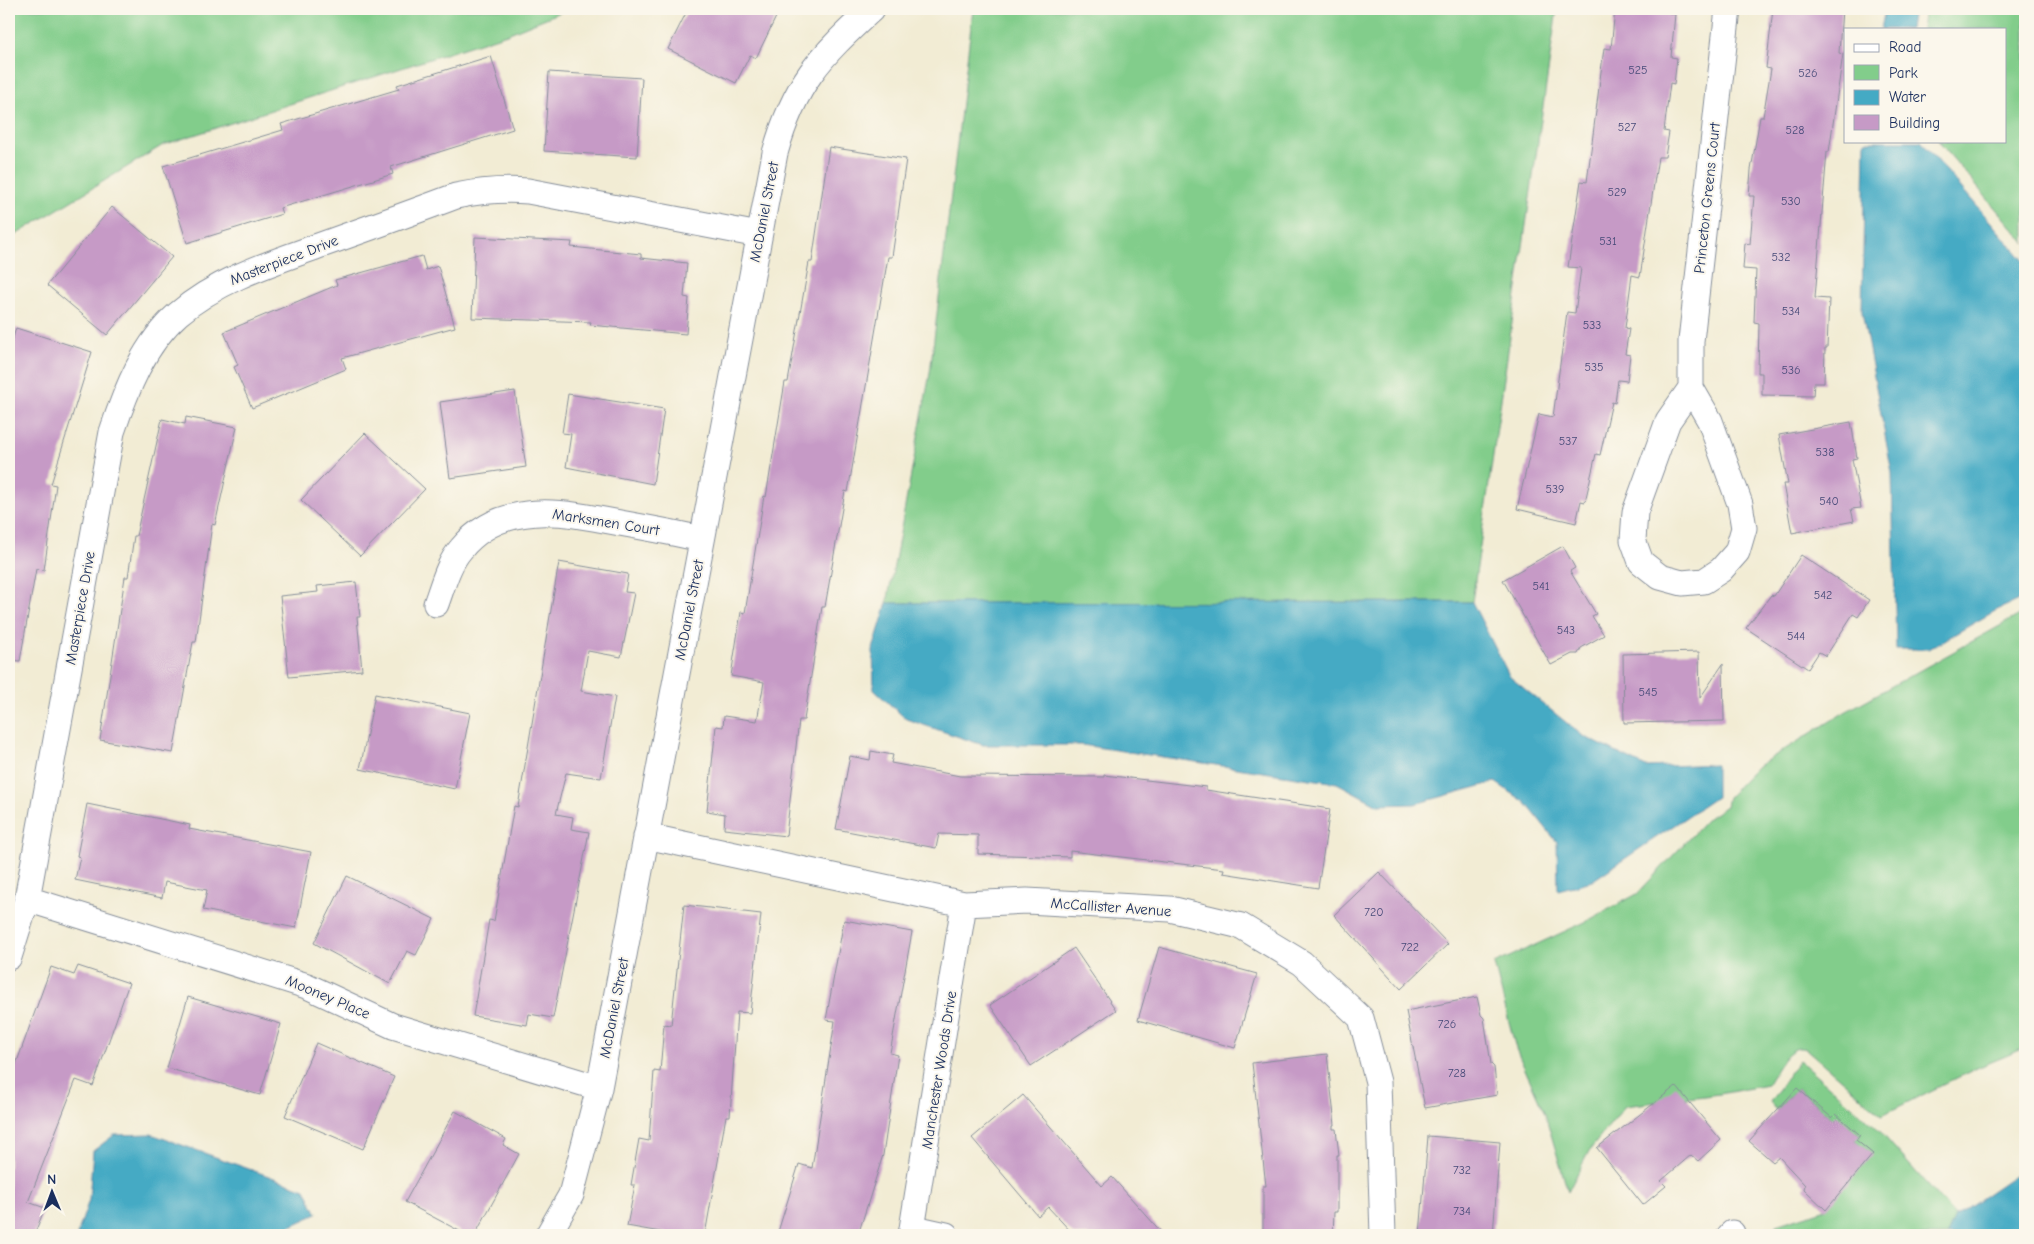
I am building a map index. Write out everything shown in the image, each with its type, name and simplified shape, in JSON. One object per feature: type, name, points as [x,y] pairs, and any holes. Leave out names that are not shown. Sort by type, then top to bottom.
[{"type":"street","name":"McDaniel Street","points":[[548,1235],[571,1195],[599,1088],[775,153],[783,126],[806,78],[820,59],[872,9]]},
{"type":"street","name":"Princeton Greens Court","points":[[1691,388],[1668,421],[1635,512],[1633,540],[1642,562],[1660,577],[1682,583],[1704,581],[1721,570],[1736,552],[1744,528],[1740,504],[1710,421],[1691,388],[1691,341],[1728,9]]},
{"type":"street","name":"Masterpiece Drive","points":[[9,957],[27,899],[112,432],[133,376],[161,334],[178,315],[198,300],[250,271],[456,196],[476,192],[502,189],[528,191],[760,235]]},
{"type":"street","name":"Marksmen Court","points":[[436,604],[451,565],[460,549],[491,524],[517,515],[542,512],[570,513],[702,539]]},
{"type":"street","name":"McCallister Avenue","points":[[646,836],[964,904],[1027,901],[1170,909],[1241,926],[1302,963],[1360,1018],[1378,1082],[1383,1235]]},
{"type":"street","name":"Mooney Place","points":[[27,899],[307,986],[393,1026],[599,1088]]},
{"type":"street","name":"Manchester Woods Drive","points":[[912,1231],[964,904]]},
{"type":"street","points":[[912,1231],[946,1235]]},
{"type":"green space","points":[[9,9],[568,9],[507,34],[163,145],[9,239]]},
{"type":"green space","points":[[973,9],[1557,9],[1472,602],[887,603],[930,373]]},
{"type":"green space","points":[[1925,9],[2025,9],[2025,243],[1939,142],[2006,142],[2006,28],[1922,28]]},
{"type":"green space","points":[[2025,612],[2025,1048],[1977,1068],[1882,1115],[1806,1049],[1800,1048],[1788,1054],[1767,1085],[1720,1094],[1625,1106],[1589,1151],[1568,1192],[1545,1114],[1516,1049],[1494,964],[1585,922],[1637,894],[1708,818],[1726,806],[1728,797],[1758,766],[1845,712]]},
{"type":"green space","points":[[1799,1060],[1877,1128],[1955,1216],[1947,1235],[1876,1235],[1875,1233],[1803,1231],[1802,1235],[1777,1235],[1776,1225],[1826,1209],[1872,1154],[1856,1140],[1860,1135],[1836,1115],[1832,1118],[1797,1088],[1777,1110],[1770,1102]]},
{"type":"water","points":[[1885,9],[1913,9],[1910,28],[1881,28]]},
{"type":"water","points":[[1865,142],[1922,142],[2025,262],[2025,597],[1995,611],[1929,649],[1896,649],[1892,473],[1862,312]]},
{"type":"water","points":[[1472,602],[1510,677],[1583,736],[1646,767],[1716,764],[1716,797],[1592,881],[1558,890],[1557,842],[1525,802],[1495,782],[1415,804],[1378,805],[1337,783],[1082,745],[983,745],[906,719],[874,690],[873,649],[887,603]]},
{"type":"water","points":[[151,1134],[305,1189],[317,1214],[271,1235],[77,1235],[89,1200],[93,1151],[114,1135]]},
{"type":"water","points":[[2025,1168],[2025,1235],[1947,1235],[1955,1216]]},
{"type":"building","points":[[688,9],[760,9],[776,17],[756,58],[750,55],[736,83],[668,49]]},
{"type":"building","points":[[1615,9],[1670,9],[1670,14],[1675,14],[1671,57],[1677,58],[1674,84],[1670,83],[1664,131],[1669,132],[1665,157],[1658,157],[1640,277],[1632,275],[1625,328],[1629,329],[1625,354],[1630,355],[1627,381],[1618,380],[1615,403],[1612,402],[1600,455],[1596,454],[1585,502],[1581,501],[1576,523],[1517,509],[1539,414],[1553,417],[1567,312],[1575,313],[1581,268],[1568,267],[1581,181],[1587,182],[1604,48],[1611,49]]},
{"type":"building","points":[[1773,9],[1842,9],[1839,53],[1843,54],[1829,152],[1827,152],[1815,298],[1829,299],[1827,348],[1825,348],[1824,383],[1814,383],[1813,396],[1762,395],[1762,373],[1758,373],[1759,323],[1754,322],[1756,270],[1743,269],[1745,243],[1750,244],[1754,196],[1749,196],[1751,170],[1771,69],[1766,68]]},
{"type":"building","points":[[491,56],[513,129],[391,167],[393,174],[280,208],[282,214],[187,243],[163,166],[283,130],[281,124],[399,89],[397,85]]},
{"type":"building","points":[[549,72],[642,78],[637,157],[544,151]]},
{"type":"building","points":[[829,147],[906,159],[892,257],[888,257],[848,492],[845,491],[825,607],[822,607],[804,720],[799,720],[786,836],[724,829],[725,814],[707,811],[716,726],[723,727],[724,716],[757,721],[764,682],[731,676],[741,612],[745,613],[785,382],[788,382],[809,262],[812,262]]},
{"type":"building","points":[[112,207],[172,257],[107,335],[47,285]]},
{"type":"building","points":[[475,237],[572,242],[571,247],[641,254],[641,258],[687,263],[684,297],[689,298],[686,334],[590,325],[591,322],[472,318]]},
{"type":"building","points":[[422,256],[426,270],[438,266],[455,327],[342,358],[346,369],[252,408],[234,367],[238,365],[224,332],[337,285],[335,280]]},
{"type":"building","points":[[16,328],[92,352],[51,484],[56,485],[44,570],[36,569],[20,661],[9,660],[9,351]]},
{"type":"building","points":[[515,391],[526,467],[450,478],[440,402]]},
{"type":"building","points":[[568,394],[664,409],[653,484],[566,467],[571,434],[562,433]]},
{"type":"building","points":[[186,417],[237,427],[215,525],[212,524],[196,642],[193,642],[173,753],[100,740],[125,577],[128,577],[134,536],[136,536],[162,419],[185,424]]},
{"type":"building","points":[[1851,422],[1857,458],[1852,459],[1861,508],[1851,509],[1854,521],[1792,533],[1783,484],[1788,484],[1779,435]]},
{"type":"building","points":[[365,433],[425,489],[360,556],[301,500]]},
{"type":"building","points":[[1563,546],[1575,568],[1570,571],[1596,614],[1592,616],[1604,635],[1581,648],[1578,654],[1572,654],[1551,665],[1503,580]]},
{"type":"building","points":[[1801,555],[1869,600],[1858,617],[1853,614],[1826,656],[1819,652],[1808,669],[1746,628],[1771,595],[1774,596]]},
{"type":"building","points":[[559,562],[628,574],[625,592],[634,593],[621,657],[588,651],[581,691],[615,697],[601,778],[566,773],[556,814],[573,817],[571,829],[589,832],[553,1018],[529,1014],[527,1025],[473,1016],[489,920],[494,921],[514,806],[518,807]]},
{"type":"building","points":[[356,582],[360,617],[357,617],[362,670],[289,677],[280,596],[318,592],[317,586]]},
{"type":"building","points":[[1699,652],[1700,698],[1723,664],[1724,721],[1624,723],[1623,654]]},
{"type":"building","points":[[375,694],[470,713],[455,789],[360,769]]},
{"type":"building","points":[[871,751],[893,755],[891,763],[960,776],[1104,777],[1104,775],[1206,787],[1206,790],[1330,809],[1318,888],[1223,873],[1224,869],[1070,851],[1070,857],[978,854],[978,835],[939,834],[936,848],[836,829],[850,756],[870,760]]},
{"type":"building","points":[[87,804],[190,825],[189,829],[311,852],[296,928],[203,910],[207,890],[165,882],[162,898],[75,880],[80,857],[77,856]]},
{"type":"building","points":[[1379,872],[1448,944],[1401,989],[1334,915]]},
{"type":"building","points":[[347,876],[434,919],[416,955],[407,951],[390,984],[314,943]]},
{"type":"building","points":[[684,905],[761,914],[750,1013],[737,1012],[730,1116],[726,1116],[705,1235],[677,1235],[627,1226],[635,1185],[631,1185],[639,1139],[649,1141],[654,1071],[660,1072],[664,1024],[671,1025]]},
{"type":"building","points":[[844,920],[912,932],[890,1053],[898,1055],[883,1155],[858,1235],[777,1235],[799,1164],[812,1168],[835,1021],[826,1020]]},
{"type":"building","points":[[1159,947],[1257,974],[1235,1048],[1138,1020]]},
{"type":"building","points":[[1074,948],[1116,1010],[1031,1066],[990,1005]]},
{"type":"building","points":[[78,966],[129,983],[93,1086],[76,1080],[28,1202],[45,1208],[34,1235],[9,1235],[9,1068],[14,1070],[51,967],[74,975]]},
{"type":"building","points":[[188,997],[281,1024],[260,1095],[167,1068]]},
{"type":"building","points":[[1477,997],[1481,1015],[1484,1018],[1491,1064],[1494,1067],[1497,1095],[1425,1108],[1406,1011]]},
{"type":"building","points":[[316,1043],[394,1077],[363,1149],[285,1116]]},
{"type":"building","points":[[1327,1054],[1335,1125],[1333,1125],[1333,1129],[1336,1129],[1339,1155],[1337,1155],[1337,1212],[1334,1212],[1333,1235],[1263,1235],[1263,1186],[1266,1186],[1252,1063]]},
{"type":"building","points":[[1676,1086],[1721,1140],[1698,1161],[1691,1155],[1661,1181],[1666,1186],[1643,1205],[1597,1148]]},
{"type":"building","points":[[1797,1088],[1832,1118],[1836,1114],[1860,1135],[1856,1140],[1873,1154],[1826,1210],[1804,1189],[1805,1185],[1779,1157],[1773,1162],[1749,1141]]},
{"type":"building","points":[[1023,1095],[1102,1186],[1112,1177],[1164,1235],[1074,1235],[1048,1207],[1038,1216],[972,1138]]},
{"type":"building","points":[[455,1111],[506,1139],[503,1145],[519,1154],[475,1235],[467,1235],[405,1202]]},
{"type":"building","points":[[1428,1136],[1500,1142],[1493,1235],[1420,1235]]}]
